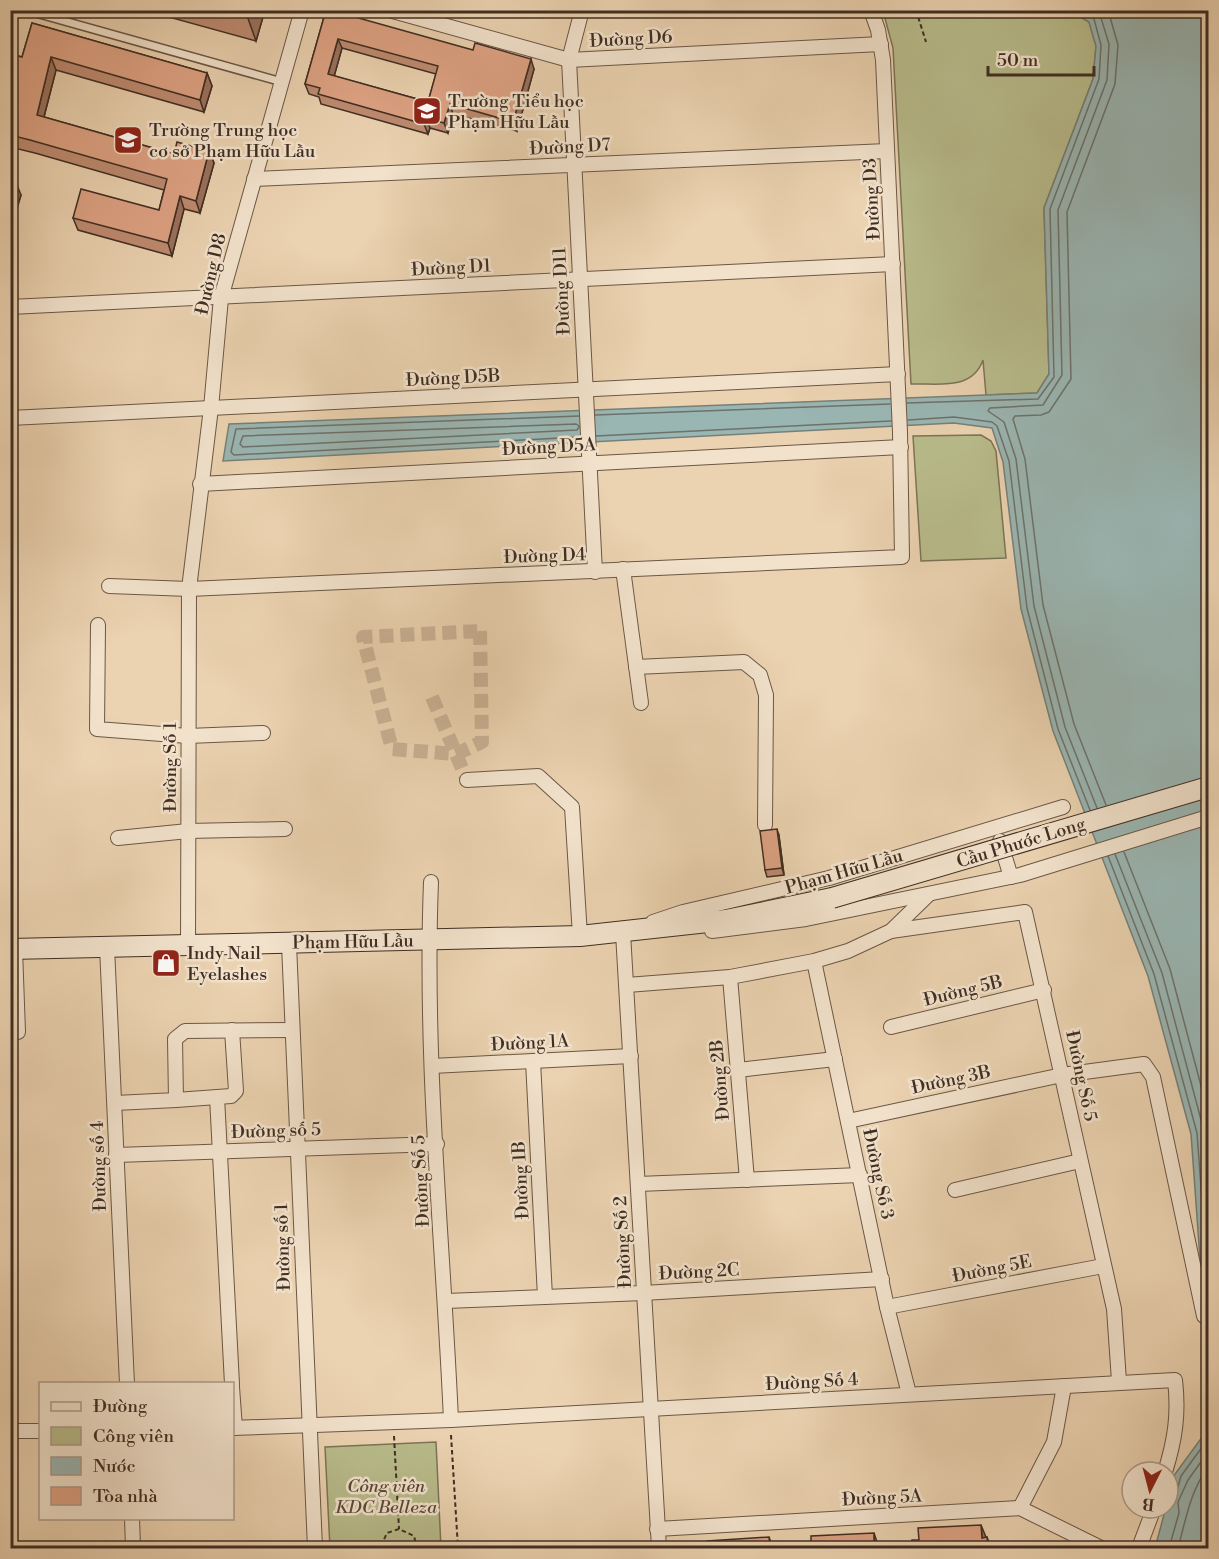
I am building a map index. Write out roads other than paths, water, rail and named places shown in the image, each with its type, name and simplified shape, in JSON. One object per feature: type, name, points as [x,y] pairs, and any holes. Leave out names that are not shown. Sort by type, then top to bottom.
[{"type":"main road","name":"Cầu Phước Long","points":[[832,898],[1209,787]]},
{"type":"main road","name":"Phạm Hữu Lầu","points":[[13,949],[580,936],[726,920],[832,898]]},
{"type":"street","name":"Đường D8","points":[[189,589],[211,408],[221,298],[302,10]]},
{"type":"street","name":"Đường D6","points":[[389,10],[569,60],[881,44]]},
{"type":"street","name":"Đường D11","points":[[582,10],[569,60],[595,572]]},
{"type":"street","name":"Đường D3","points":[[871,10],[881,44],[901,447]]},
{"type":"street","name":"Đường D7","points":[[254,179],[887,151]]},
{"type":"street","name":"Đường D1","points":[[10,307],[892,264]]},
{"type":"street","name":"Đường D5B","points":[[10,418],[898,381]]},
{"type":"street","name":"Đường D5A","points":[[200,484],[901,447]]},
{"type":"street","name":"Đường D4","points":[[109,586],[189,589],[902,557],[901,447]]},
{"type":"street","points":[[623,569],[641,703]]},
{"type":"street","name":"Đường Số 1","points":[[188,946],[189,589]]},
{"type":"street","points":[[98,625],[97,729],[188,736],[262,734]]},
{"type":"street","points":[[636,667],[744,662],[760,675],[766,695],[765,825]]},
{"type":"street","points":[[467,780],[538,776],[572,807],[580,936]]},
{"type":"street","name":"Phạm Hữu Lầu","points":[[623,933],[683,912],[829,878],[1063,807]]},
{"type":"street","name":"Cầu Phước Long","points":[[1016,876],[1209,817]]},
{"type":"street","points":[[995,828],[1016,876]]},
{"type":"street","points":[[118,838],[188,831],[285,829]]},
{"type":"street","name":"Phạm Hữu Lầu","points":[[623,933],[668,934],[760,926],[806,919],[1016,876]]},
{"type":"street","name":"Đường Số 5","points":[[431,882],[428,941],[432,1066],[451,1420]]},
{"type":"street","points":[[627,985],[730,977],[814,961],[848,951],[891,931],[928,894]]},
{"type":"street","name":"Đường Số 5","points":[[891,931],[1025,912],[1114,1309],[1119,1382]]},
{"type":"street","name":"Đường Số 2","points":[[623,933],[658,1548]]},
{"type":"street","name":"Đường số 1","points":[[289,944],[315,1548]]},
{"type":"street","name":"Đường số 4","points":[[107,947],[127,1382]]},
{"type":"street","points":[[13,949],[18,1032]]},
{"type":"street","name":"Đường Số 3","points":[[814,961],[887,1308],[909,1394]]},
{"type":"street","name":"Đường 2B","points":[[730,977],[747,1180]]},
{"type":"street","name":"Đường 5B","points":[[891,1027],[1044,990]]},
{"type":"street","points":[[176,1100],[175,1039],[185,1030],[292,1030]]},
{"type":"street","points":[[115,1102],[231,1096],[236,1090],[232,1030]]},
{"type":"street","name":"Đường 1A","points":[[432,1066],[631,1056]]},
{"type":"street","points":[[738,1070],[835,1059]]},
{"type":"street","name":"Đường 1B","points":[[533,1061],[545,1297]]},
{"type":"street","name":"Đường 3B","points":[[848,1121],[1062,1075],[1143,1064],[1151,1071],[1204,1316]]},
{"type":"street","points":[[217,1097],[232,1382]]},
{"type":"street","name":"Đường số 5","points":[[116,1155],[437,1144]]},
{"type":"street","points":[[956,1190],[1080,1161]]},
{"type":"street","points":[[638,1184],[860,1175]]},
{"type":"street","name":"Đường 5E","points":[[887,1308],[1103,1266]]},
{"type":"street","name":"Đường 2C","points":[[446,1301],[644,1293],[882,1279]]},
{"type":"street","name":"Đường Số 4","points":[[451,1420],[1175,1380],[1178,1407],[1176,1437],[1169,1460]]},
{"type":"street","points":[[1020,1508],[1054,1442],[1064,1386]]},
{"type":"street","points":[[234,1428],[451,1420]]},
{"type":"street","points":[[10,1431],[39,1431]]},
{"type":"street","name":"Đường 5A","points":[[657,1529],[1020,1508],[1101,1548]]},
{"type":"street","points":[[132,1520],[133,1548]]},
{"type":"street","points":[[1139,1548],[1150,1520]]},
{"type":"lane","points":[[25,10],[282,82]]},
{"type":"water","points":[[1071,11],[1208,11],[1208,1369],[1191,1134],[1148,976],[1053,731],[1021,609],[1003,462],[992,428],[954,423],[223,461],[229,424],[1037,393],[1049,374],[1044,208],[1093,79],[1096,46],[1089,22]]},
{"type":"water","points":[[1208,1429],[1208,1548],[1155,1548],[1163,1520],[1180,1520],[1180,1467]]},
{"type":"tunnel","points":[[480,631],[482,742],[456,754],[392,749],[363,637],[480,631]]},
{"type":"tunnel","points":[[432,697],[467,780]]},
{"type":"place","name":"Trường Tiểu học Phạm Hữu Lầu","points":[[427,111]]},
{"type":"place","name":"Trường Trung học cơ sở Phạm Hữu Lầu","points":[[128,140]]},
{"type":"place","name":"Indy Nail Eyelashes","points":[[166,963]]},
{"type":"park label","name":"Công viên KDC Belleza","points":[[386,1496]]}]
